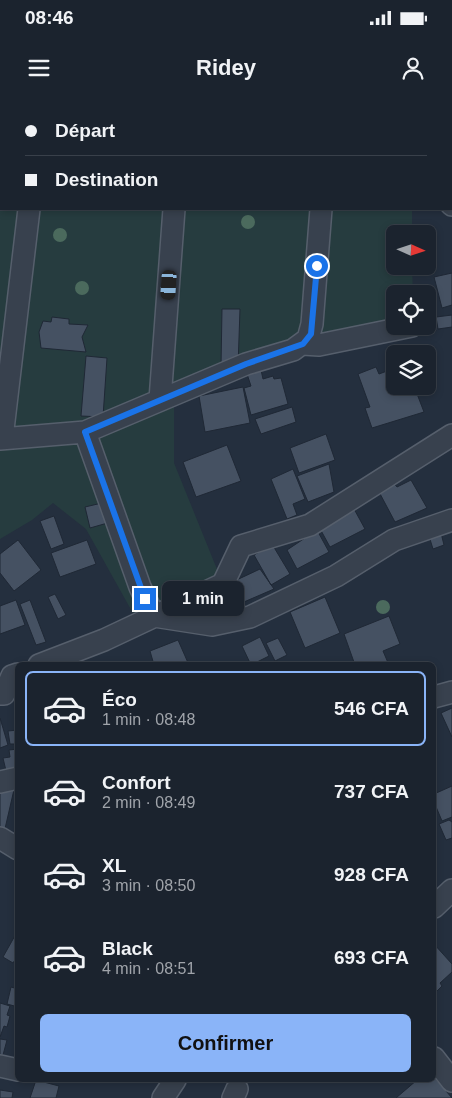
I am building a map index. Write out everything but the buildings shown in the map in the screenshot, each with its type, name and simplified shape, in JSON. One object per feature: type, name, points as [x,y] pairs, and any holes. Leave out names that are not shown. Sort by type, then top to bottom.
[{"type":"street","points":[[28,210],[1,439],[85,432],[160,400],[303,344],[319,345],[386,331]]},
{"type":"street","points":[[160,400],[174,210]]},
{"type":"street","points":[[303,344],[311,334],[321,210]]},
{"type":"street","points":[[85,432],[140,587],[154,616]]},
{"type":"street","points":[[47,662],[104,640],[222,584],[241,546],[310,526],[452,435]]},
{"type":"street","points":[[154,616],[212,625],[250,616],[336,576],[394,540],[452,520]]},
{"type":"street","points":[[0,694],[4,694],[12,676],[15,675]]},
{"type":"street","points":[[436,697],[452,692]]},
{"type":"street","points":[[0,782],[15,779]]},
{"type":"street","points":[[0,838],[15,847]]},
{"type":"street","points":[[436,904],[452,890]]},
{"type":"street","points":[[436,1061],[452,1082]]},
{"type":"street","points":[[0,1066],[15,1069]]},
{"type":"street","points":[[163,1098],[174,1082]]},
{"type":"green space","points":[[0,210],[412,210],[412,225],[386,225],[386,275],[412,275],[413,285],[386,285],[386,328],[319,346],[174,398],[174,463],[223,584],[139,624],[86,529],[53,503],[32,520],[0,539]]},
{"type":"route","points":[[145,599],[85,432],[246,364],[293,350],[303,344],[311,334],[317,266]]}]
